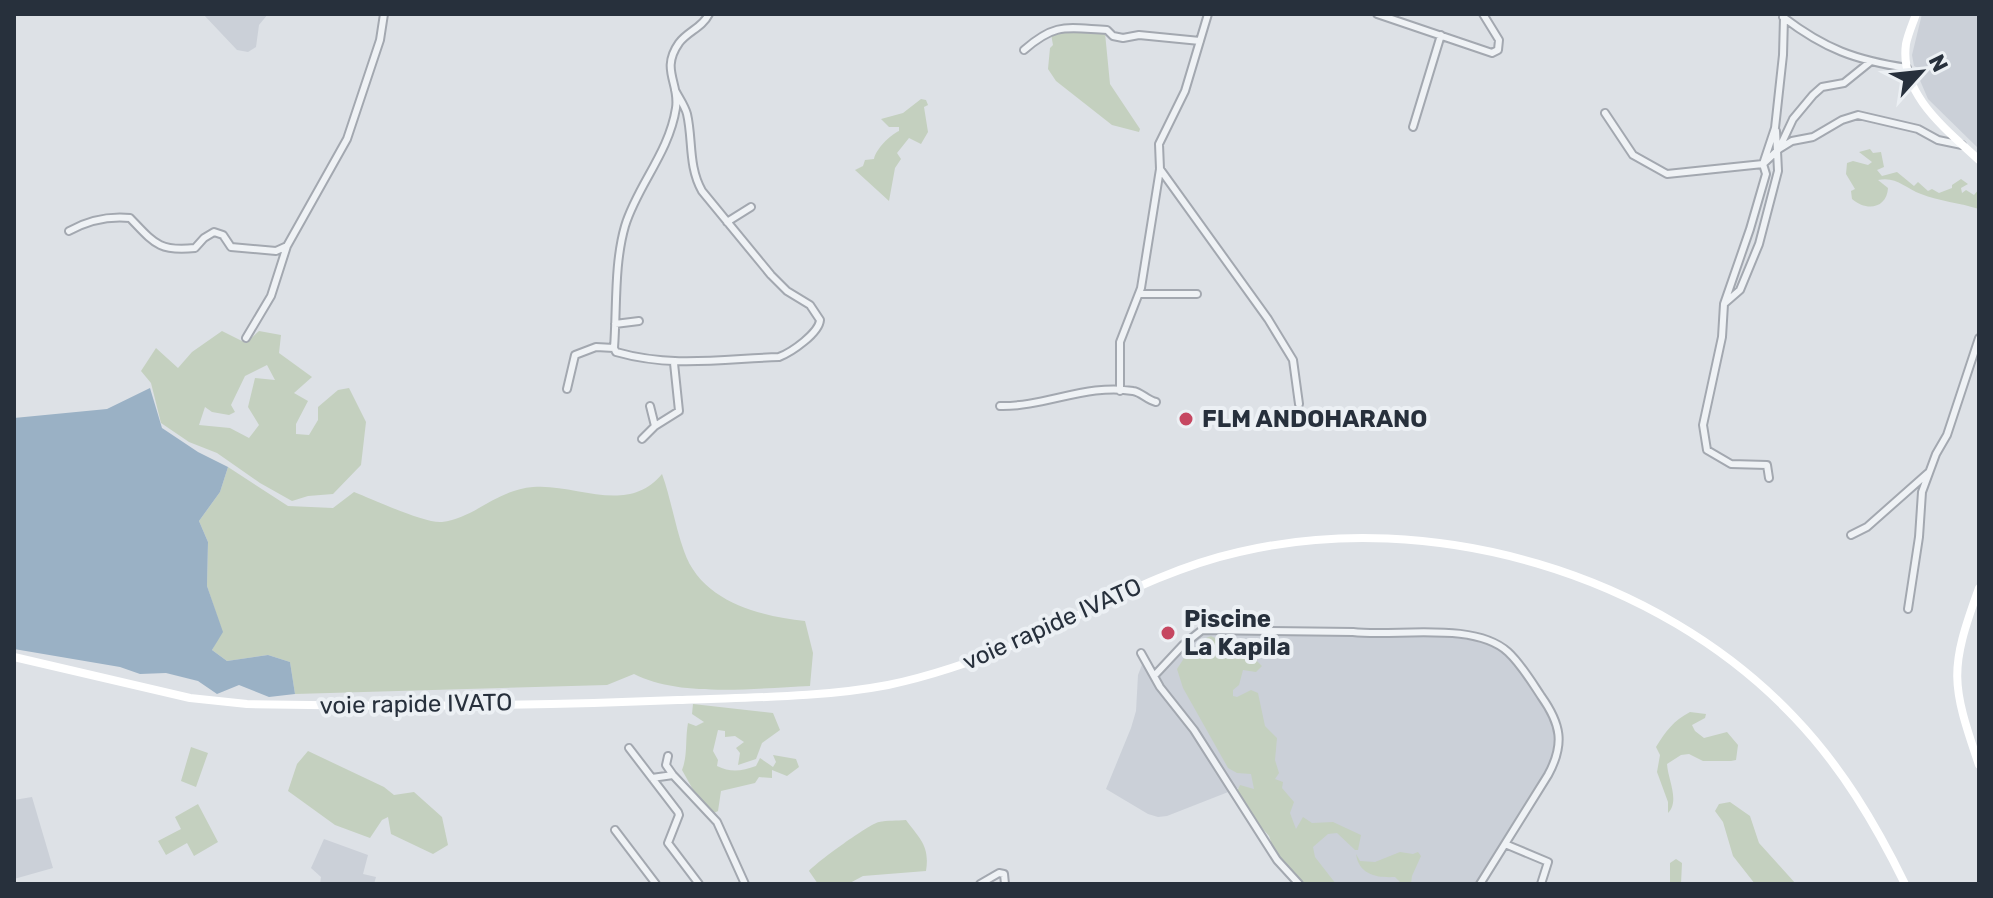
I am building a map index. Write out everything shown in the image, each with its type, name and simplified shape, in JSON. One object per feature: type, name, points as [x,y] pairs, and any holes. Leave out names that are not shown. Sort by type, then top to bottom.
[{"type":"main road","points":[[1916,14],[1906,44],[1907,68],[1929,112],[1979,160]]},
{"type":"main road","name":"voie rapide IVATO","points":[[14,657],[190,698],[247,704],[623,702],[819,694],[890,684],[970,662],[1051,628],[1139,585],[1239,551],[1306,541],[1371,537],[1465,545],[1581,577],[1662,614],[1715,650],[1772,695],[1819,745],[1861,802],[1905,884]]},
{"type":"main road","points":[[1979,588],[1963,633],[1956,668],[1959,704],[1979,765]]},
{"type":"street","points":[[246,338],[271,296],[287,246],[347,139],[380,40],[384,14]]},
{"type":"street","points":[[675,90],[687,113],[696,181],[771,275],[787,291],[810,305],[821,324],[794,351],[779,357],[674,363],[633,357],[616,352],[614,348],[619,251],[626,223],[659,160],[677,104],[669,70],[679,43],[704,24],[709,14]]},
{"type":"street","points":[[1120,391],[1120,342],[1139,294],[1160,169],[1159,144],[1185,91],[1208,14]]},
{"type":"street","points":[[1377,14],[1486,52],[1498,50],[1499,40],[1483,14]]},
{"type":"street","points":[[1783,15],[1832,49],[1870,62],[1907,68]]},
{"type":"street","points":[[1769,478],[1767,465],[1731,464],[1707,450],[1703,425],[1722,337],[1724,304],[1766,174],[1763,164],[1775,128],[1783,55],[1783,15]]},
{"type":"street","points":[[1024,50],[1058,28],[1107,30],[1113,36],[1123,38],[1139,35],[1200,41]]},
{"type":"street","points":[[1413,127],[1441,35]]},
{"type":"street","points":[[1779,149],[1793,119],[1813,95],[1822,87],[1844,83],[1870,62]]},
{"type":"street","points":[[1605,113],[1633,155],[1667,174],[1763,164],[1792,141],[1813,137],[1842,120],[1858,115],[1918,129],[1938,140],[1963,145]]},
{"type":"street","points":[[1724,304],[1740,290],[1759,244],[1778,171],[1779,149],[1775,128]]},
{"type":"street","points":[[1160,169],[1268,319],[1293,360],[1299,404]]},
{"type":"street","points":[[727,222],[751,207]]},
{"type":"street","points":[[69,231],[91,222],[119,217],[130,218],[155,245],[174,251],[195,248],[214,232],[223,235],[231,247],[276,251],[287,246]]},
{"type":"street","points":[[1139,294],[1197,294]]},
{"type":"street","points":[[615,324],[639,321]]},
{"type":"street","points":[[1908,609],[1922,492],[1947,435],[1979,338]]},
{"type":"street","points":[[567,389],[575,355],[596,347],[614,348]]},
{"type":"street","points":[[642,439],[655,426],[679,411],[674,363]]},
{"type":"street","points":[[1000,406],[1016,406],[1055,396],[1097,391],[1137,391],[1156,402]]},
{"type":"street","points":[[650,406],[655,426]]},
{"type":"street","points":[[1851,535],[1867,527],[1928,473]]},
{"type":"street","points":[[1154,676],[1202,630],[1353,632],[1370,635],[1426,632],[1492,641],[1517,662],[1551,710],[1559,731],[1555,763],[1480,884]]},
{"type":"street","points":[[1141,653],[1277,860],[1299,884]]},
{"type":"street","points":[[629,748],[679,815],[668,843],[699,884]]},
{"type":"street","points":[[668,756],[666,765],[673,775],[724,833],[745,884]]},
{"type":"street","points":[[652,778],[673,775]]},
{"type":"street","points":[[615,830],[656,884]]},
{"type":"street","points":[[1505,844],[1548,862],[1541,884]]},
{"type":"street","points":[[980,884],[999,873],[1004,874],[1005,884]]},
{"type":"shaded area","points":[[203,14],[268,14],[259,25],[256,47],[248,52],[237,50]]},
{"type":"shaded area","points":[[1922,14],[1979,14],[1979,149],[1928,99],[1919,78],[1920,69],[1914,66],[1912,55]]},
{"type":"shaded area","points":[[1201,632],[1358,634],[1367,637],[1402,633],[1491,643],[1515,664],[1549,712],[1557,739],[1553,761],[1476,884],[1319,884],[1241,787],[1158,817],[1106,789],[1136,711],[1138,675],[1143,662],[1157,675]]},
{"type":"shaded area","points":[[32,797],[53,868],[14,879],[14,800]]},
{"type":"shaded area","points":[[324,839],[368,855],[363,874],[376,877],[374,884],[320,884],[321,877],[311,868]]},
{"type":"green space","points":[[1058,30],[1105,33],[1110,84],[1140,129],[1139,132],[1112,125],[1056,81],[1048,69],[1053,45],[1051,34]]},
{"type":"green space","points":[[921,99],[926,100],[928,105],[924,107],[928,132],[921,144],[909,138],[897,153],[901,159],[895,168],[889,201],[855,170],[863,166],[865,160],[874,159],[884,143],[899,131],[899,127],[889,127],[881,119],[903,113]]},
{"type":"green space","points":[[1870,149],[1873,153],[1881,152],[1884,167],[1877,170],[1882,176],[1897,172],[1914,186],[1918,182],[1928,191],[1932,189],[1939,193],[1952,188],[1961,179],[1968,184],[1961,188],[1962,193],[1966,190],[1974,195],[1979,189],[1979,209],[1915,192],[1895,181],[1884,179],[1878,180],[1888,188],[1880,204],[1870,207],[1858,203],[1852,199],[1851,191],[1855,189],[1846,174],[1847,163],[1853,161],[1868,165],[1872,162],[1859,152]]},
{"type":"green space","points":[[222,331],[246,343],[259,331],[281,335],[279,353],[312,377],[294,393],[308,401],[296,424],[296,434],[309,435],[318,420],[318,407],[338,390],[349,388],[366,422],[361,465],[333,494],[292,501],[217,453],[189,442],[161,423],[151,383],[141,371],[156,348],[178,368],[192,352]],"holes":[[[267,365],[275,380],[255,378],[248,407],[259,425],[249,438],[230,428],[199,425],[205,407],[212,412],[229,415],[235,412],[231,405],[245,376]]]},
{"type":"green space","points":[[228,467],[288,506],[333,508],[354,492],[434,522],[465,515],[520,489],[549,487],[617,496],[648,486],[662,474],[684,551],[703,582],[717,594],[751,610],[805,621],[813,653],[810,686],[696,689],[634,674],[607,685],[295,694],[290,662],[268,655],[227,661],[212,650],[222,631],[207,586],[208,542],[199,521],[220,492]]},
{"type":"green space","points":[[1211,636],[1226,648],[1231,638],[1246,640],[1252,656],[1262,666],[1256,672],[1243,670],[1233,696],[1251,690],[1258,693],[1265,726],[1277,738],[1275,760],[1279,773],[1275,779],[1283,782],[1282,788],[1294,802],[1290,813],[1296,829],[1303,817],[1312,823],[1333,822],[1361,835],[1358,850],[1337,833],[1328,834],[1313,847],[1315,857],[1336,884],[1303,884],[1276,856],[1269,836],[1242,805],[1237,791],[1240,785],[1254,789],[1251,774],[1237,773],[1228,768],[1183,688],[1177,669],[1186,655],[1195,652],[1209,658],[1206,638]]},
{"type":"green space","points":[[693,704],[773,713],[780,730],[762,743],[756,759],[738,765],[740,753],[736,748],[744,742],[735,736],[725,737],[725,731],[718,730],[713,751],[718,760],[717,766],[741,770],[756,766],[760,758],[773,767],[776,762],[773,755],[796,759],[799,767],[787,776],[772,770],[772,778],[759,777],[755,783],[721,791],[718,811],[714,813],[701,804],[682,770],[688,723],[696,726],[704,722],[692,714]]},
{"type":"green space","points":[[1690,712],[1706,714],[1705,718],[1692,725],[1704,738],[1727,732],[1738,745],[1736,760],[1703,761],[1689,754],[1681,755],[1667,764],[1673,796],[1668,813],[1668,802],[1657,772],[1660,755],[1656,747],[1670,727]]},
{"type":"green space","points":[[191,747],[208,753],[196,787],[181,781]]},
{"type":"green space","points":[[308,751],[384,787],[394,795],[414,792],[442,817],[448,845],[433,854],[391,834],[388,817],[382,820],[370,838],[335,825],[288,791],[297,764]]},
{"type":"green space","points":[[1730,802],[1750,816],[1759,843],[1796,884],[1755,884],[1733,856],[1723,822],[1715,811],[1719,804]]},
{"type":"green space","points":[[198,804],[218,842],[194,856],[187,843],[166,855],[158,841],[181,829],[175,817]]},
{"type":"green space","points":[[906,820],[925,849],[926,871],[863,876],[848,884],[818,884],[809,871],[873,824]]},
{"type":"green space","points":[[1400,852],[1418,852],[1421,856],[1411,884],[1402,884],[1395,877],[1370,874],[1361,867],[1356,854],[1360,861],[1375,862]]},
{"type":"green space","points":[[1676,859],[1682,863],[1681,884],[1670,884],[1670,863]]},
{"type":"water","points":[[150,388],[162,428],[228,467],[220,492],[199,521],[208,542],[207,586],[223,632],[212,650],[227,661],[268,655],[290,662],[295,694],[269,697],[239,685],[217,694],[198,681],[166,673],[140,674],[120,667],[14,649],[14,418],[107,409]]},
{"type":"place","name":"FLM ANDOHARANO","points":[[1186,419]]},
{"type":"place","name":"Piscine La Kapila","points":[[1168,633]]}]
